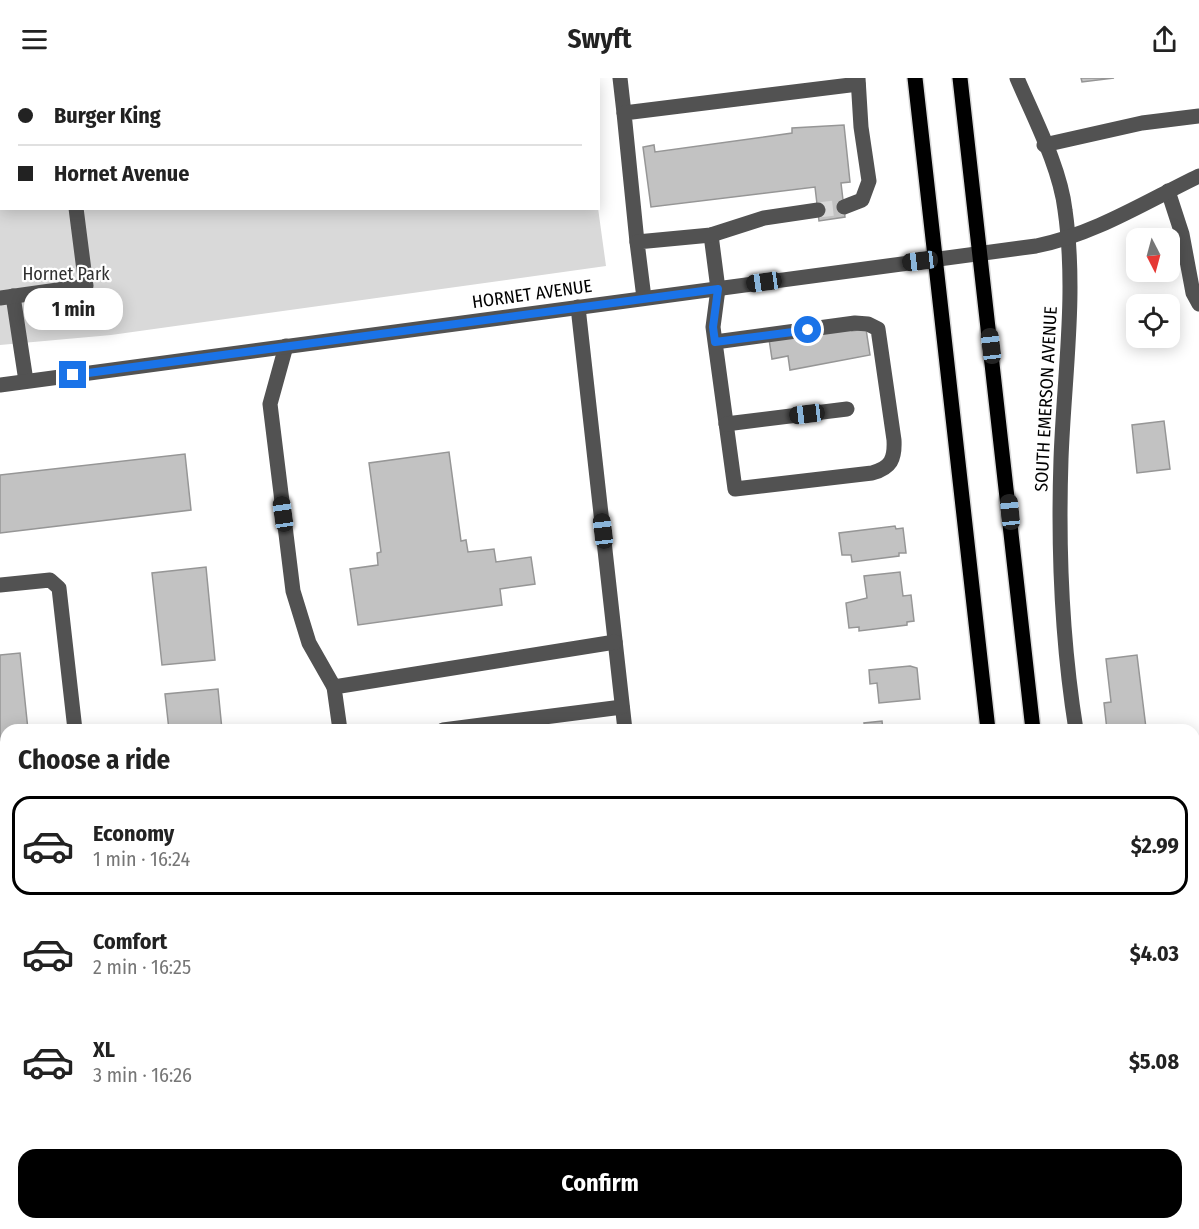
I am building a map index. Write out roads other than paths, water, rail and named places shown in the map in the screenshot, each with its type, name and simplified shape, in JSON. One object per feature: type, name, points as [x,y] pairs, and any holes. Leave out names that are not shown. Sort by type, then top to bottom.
[{"type":"main road","points":[[915,78],[938,259],[987,724]]},
{"type":"main road","name":"SOUTH EMERSON AVENUE","points":[[960,78],[1032,724]]},
{"type":"street","points":[[620,78],[645,298]]},
{"type":"street","name":"SOUTH EMERSON AVENUE","points":[[1017,78],[1062,195],[1067,237],[1071,298],[1060,500],[1066,639],[1075,724]]},
{"type":"street","points":[[624,113],[858,81],[861,127],[869,181],[862,200],[844,207]]},
{"type":"street","points":[[1044,145],[1142,123],[1199,116]]},
{"type":"street","name":"HORNET AVENUE","points":[[0,385],[1036,246],[1102,224],[1199,176]]},
{"type":"street","points":[[1168,191],[1182,234],[1193,293],[1199,304]]},
{"type":"street","points":[[26,381],[6,297],[86,286],[76,210]]},
{"type":"street","points":[[637,242],[711,235],[764,218],[818,210]]},
{"type":"street","points":[[711,235],[718,289],[713,327],[715,342],[726,424],[735,489],[872,473],[883,470],[892,463],[895,454],[894,440],[882,339],[878,330],[868,324],[855,323],[715,342]]},
{"type":"street","points":[[578,307],[624,724]]},
{"type":"street","points":[[286,346],[270,404],[292,580],[309,644],[334,687],[339,724]]},
{"type":"street","points":[[726,424],[847,409]]},
{"type":"street","points":[[0,585],[50,580],[59,588],[74,724]]},
{"type":"street","points":[[334,687],[615,642]]},
{"type":"street","points":[[490,724],[622,707]]},
{"type":"tunnel","points":[[818,210],[844,207]]},
{"type":"park label","name":"Hornet Park","points":[[66,274]]}]
